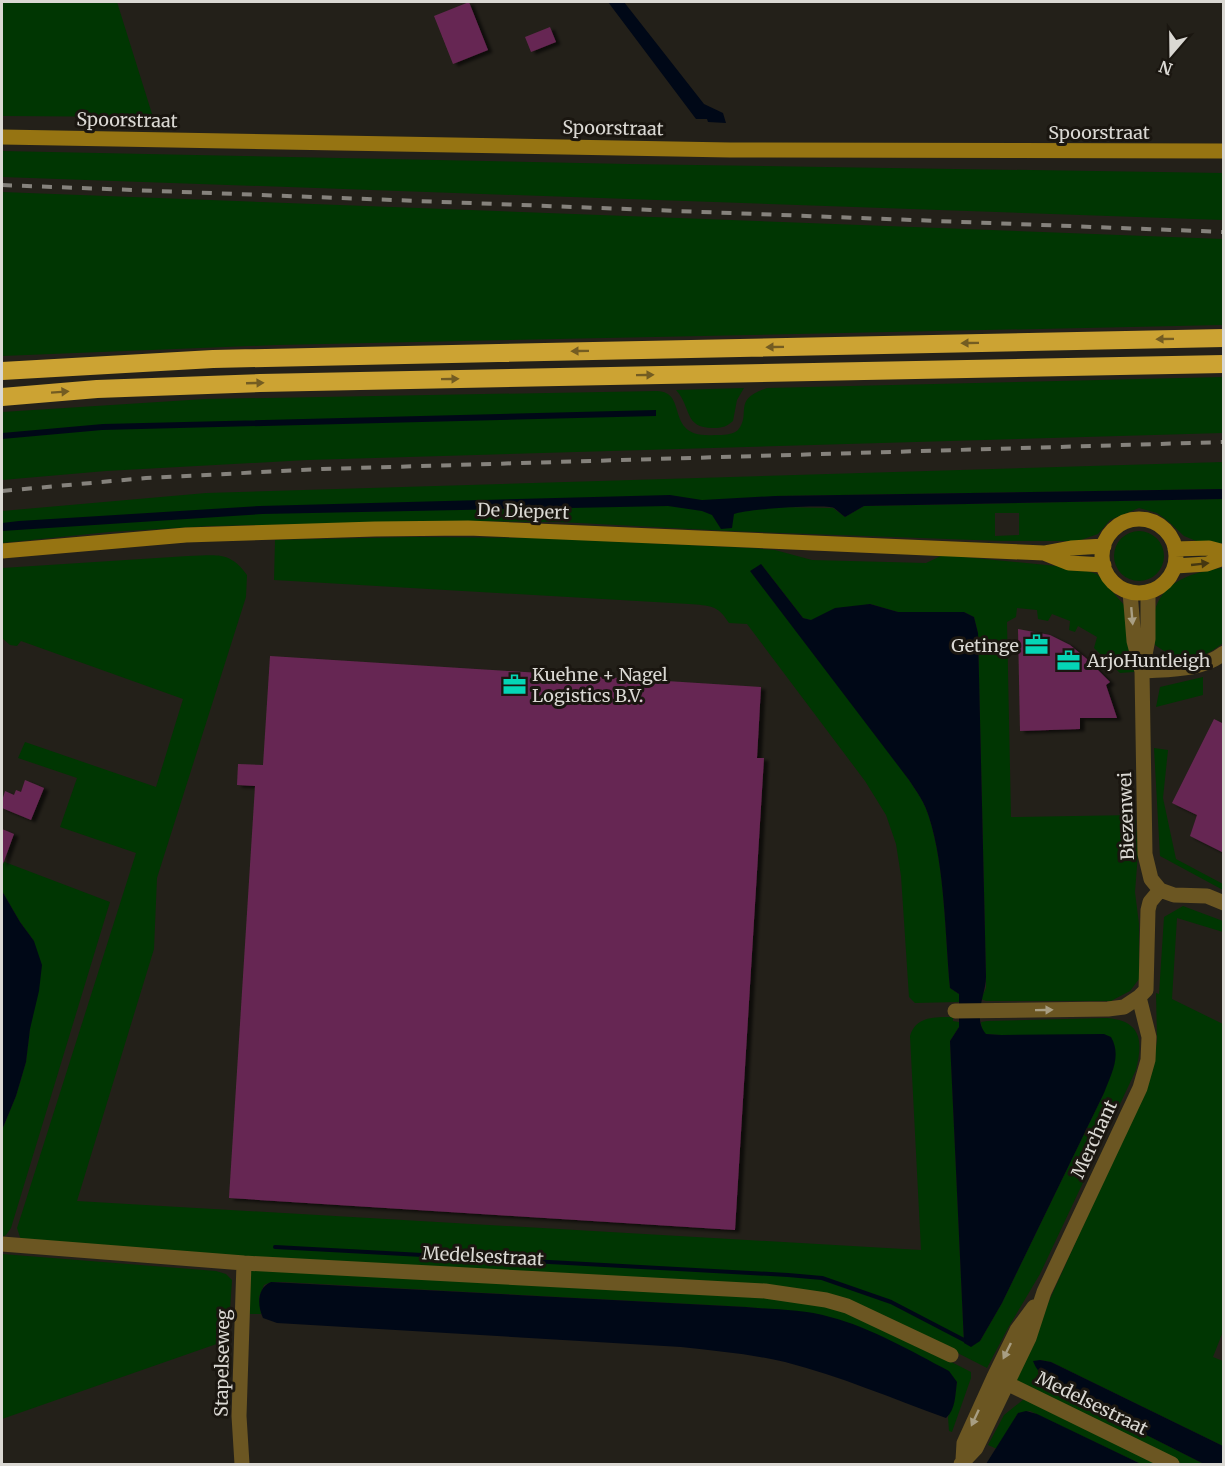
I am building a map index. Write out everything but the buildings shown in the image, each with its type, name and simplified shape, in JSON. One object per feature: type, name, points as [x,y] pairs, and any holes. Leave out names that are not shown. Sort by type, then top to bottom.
[{"type":"highway","points":[[2,371],[213,358],[1224,338]]},
{"type":"highway","points":[[2,397],[97,389],[260,383],[1224,364]]},
{"type":"main road","name":"Spoorstraat","points":[[2,137],[730,150],[1224,152]]},
{"type":"main road","points":[[1128,521],[1152,522],[1163,528],[1171,537],[1175,549],[1175,566],[1165,583],[1148,592],[1130,592],[1113,582],[1104,565],[1104,546],[1109,536],[1128,521]]},
{"type":"main road","name":"De Diepert","points":[[2,551],[186,535],[468,528],[1044,553],[1071,548],[1104,546]]},
{"type":"main road","points":[[1175,549],[1209,548],[1224,552]]},
{"type":"main road","name":"De Diepert","points":[[1044,553],[1069,563],[1104,565]]},
{"type":"main road","points":[[1175,566],[1207,564],[1224,558]]},
{"type":"street","name":"Biezenwei","points":[[1130,592],[1134,641],[1142,671]]},
{"type":"street","name":"Biezenwei","points":[[1148,592],[1148,639],[1142,671],[1145,854],[1151,879],[1160,890]]},
{"type":"street","points":[[1142,671],[1195,666],[1213,661],[1224,653]]},
{"type":"street","points":[[1160,890],[1174,896],[1207,896],[1224,903]]},
{"type":"street","name":"Merchant","points":[[1001,1380],[1017,1330],[1044,1292],[1140,1088],[1148,1060],[1149,1037],[1139,997],[1146,990],[1148,910],[1150,902],[1160,890]]},
{"type":"street","points":[[955,1011],[1108,1009],[1124,1007],[1139,997]]},
{"type":"street","name":"Medelsestraat","points":[[2,1244],[244,1263],[765,1291],[826,1299],[847,1306],[951,1355]]},
{"type":"street","name":"Stapelseweg","points":[[242,1464],[239,1416],[244,1263]]},
{"type":"street","points":[[962,1462],[964,1443],[1001,1380]]},
{"type":"street","name":"Medelsestraat","points":[[1001,1380],[1172,1464]]},
{"type":"green space","points":[[2,2],[117,2],[153,117],[2,116]]},
{"type":"green space","points":[[2,151],[1223,173],[1223,220],[2,177]]},
{"type":"green space","points":[[2,192],[1223,239],[1223,325],[277,345],[2,356]]},
{"type":"green space","points":[[1223,377],[1223,433],[307,460],[106,471],[2,480],[2,412],[205,399],[657,391],[667,393],[673,399],[682,423],[688,430],[699,434],[721,435],[738,430],[742,424],[744,407],[749,397],[767,388]]},
{"type":"green space","points":[[744,388],[737,400],[733,421],[720,428],[705,427],[693,421],[676,390]]},
{"type":"green space","points":[[1223,462],[1223,489],[776,496],[775,507],[833,508],[845,517],[864,506],[1223,499],[1223,543],[1201,543],[1184,536],[1157,513],[1139,508],[1110,520],[1098,534],[1078,541],[1002,541],[559,522],[467,521],[210,526],[109,532],[2,543],[2,511],[206,493]],"holes":[[[995,513],[1019,513],[1019,535],[995,536]]]},
{"type":"green space","points":[[1139,531],[1148,533],[1159,542],[1164,556],[1162,565],[1153,576],[1139,581],[1130,579],[1119,570],[1114,556],[1116,547],[1125,536]]},
{"type":"green space","points":[[413,537],[542,538],[750,548],[775,550],[812,560],[926,563],[943,555],[1077,568],[1097,574],[1124,605],[1134,672],[1120,673],[1094,648],[1097,637],[1078,626],[1075,632],[1069,630],[1070,621],[1052,614],[1048,621],[1038,619],[1037,610],[1017,608],[1016,617],[1007,622],[1011,817],[1135,815],[1138,853],[1135,892],[1139,924],[1139,979],[1130,991],[1111,1001],[986,1001],[981,999],[986,988],[986,977],[978,633],[974,617],[964,612],[898,612],[870,604],[811,620],[803,618],[761,564],[909,780],[927,812],[938,857],[944,901],[950,988],[959,994],[959,1002],[915,1003],[909,997],[901,876],[896,844],[886,815],[865,781],[747,624],[729,623],[717,609],[702,605],[274,580],[275,540]]},
{"type":"green space","points":[[214,555],[234,561],[247,575],[246,597],[157,878],[154,949],[77,1201],[921,1250],[910,1036],[921,1021],[953,1017],[953,1021],[959,1022],[959,1027],[950,1041],[964,1343],[980,1341],[1002,1303],[1104,1093],[1001,1035],[985,1034],[981,1022],[1107,1018],[1127,1023],[1137,1034],[1139,1042],[1136,1070],[1040,1274],[987,1368],[885,1316],[850,1302],[21,1240],[17,1228],[136,853],[60,827],[77,778],[18,758],[25,742],[156,787],[183,699],[21,641],[17,646],[10,645],[2,638],[2,568]]},
{"type":"green space","points":[[1223,568],[1223,643],[1206,654],[1189,658],[1173,655],[1155,645],[1154,613],[1163,594],[1186,577]]},
{"type":"green space","points":[[1203,677],[1203,695],[1156,707],[1160,687]]},
{"type":"green space","points":[[1154,748],[1168,750],[1163,798],[1176,859],[1223,884],[1223,890],[1160,856]]},
{"type":"green space","points":[[2,861],[110,902],[11,1228],[2,1237],[2,1130],[16,1096],[26,1062],[30,1029],[34,941],[2,891]]},
{"type":"green space","points":[[1183,906],[1223,921],[1223,932],[1177,918],[1172,999],[1223,1024],[1224,1329],[1213,1357],[1223,1361],[1223,1446],[1051,1362],[1040,1360],[1053,1384],[1071,1393],[1073,1398],[1204,1464],[1183,1464],[1016,1381],[1026,1352],[1152,1073],[1157,1040],[1156,993],[1159,994],[1164,917]]},
{"type":"green space","points":[[2,1254],[216,1271],[226,1274],[232,1280],[228,1340],[2,1419]]},
{"type":"green space","points":[[253,1268],[771,1296],[825,1305],[875,1323],[971,1372],[971,1378],[952,1432],[949,1431],[948,1417],[954,1403],[957,1382],[925,1359],[840,1320],[811,1313],[746,1307],[271,1282],[264,1285],[259,1297],[261,1314],[245,1314],[247,1279]]},
{"type":"green space","points":[[1024,1399],[1160,1464],[1141,1464],[1030,1411],[1018,1413],[997,1449],[988,1445],[1004,1415]]},
{"type":"water","points":[[608,2],[624,2],[704,104],[723,113],[726,123],[696,119]]},
{"type":"water","points":[[656,410],[656,416],[102,430],[2,439],[2,433],[103,424]]},
{"type":"water","points":[[1224,489],[1223,499],[864,506],[845,517],[834,508],[827,507],[768,509],[734,514],[732,528],[721,529],[712,515],[702,511],[668,506],[262,514],[2,531],[2,523],[19,521],[260,506],[670,495],[702,500],[775,496]]},
{"type":"water","points":[[761,564],[803,618],[811,620],[835,608],[870,604],[898,612],[964,612],[974,617],[978,633],[986,977],[980,1013],[982,1028],[986,1034],[1001,1035],[1104,1034],[1111,1037],[1116,1051],[1112,1072],[1104,1093],[1002,1303],[980,1341],[971,1347],[964,1343],[950,1041],[959,1027],[959,994],[950,988],[944,901],[938,857],[929,817],[921,798],[909,780],[750,571]]},
{"type":"water","points":[[2,891],[34,941],[42,965],[26,1062],[16,1096],[2,1130]]},
{"type":"water","points":[[271,1282],[809,1312],[860,1327],[949,1371],[957,1382],[954,1402],[946,1418],[806,1368],[772,1359],[720,1351],[277,1323],[263,1318],[260,1308],[263,1288]]},
{"type":"water","points":[[1033,1361],[1051,1362],[1223,1446],[1223,1464],[1204,1464],[1073,1398],[1071,1393],[1039,1372]]},
{"type":"water","points":[[1026,1411],[1037,1414],[1141,1464],[986,1464],[1018,1413]]},
{"type":"waterway","points":[[275,1247],[822,1278],[891,1302],[964,1340]]},
{"type":"railway","points":[[2,185],[1224,232]]},
{"type":"railway","points":[[2,491],[146,478],[322,469],[1224,442]]},
{"type":"place","name":"Getinge","points":[[1037,645]]},
{"type":"place","name":"ArjoHuntleigh","points":[[1069,660]]},
{"type":"place","name":"Kuehne + Nagel Logistics B.V.","points":[[514,684]]}]
